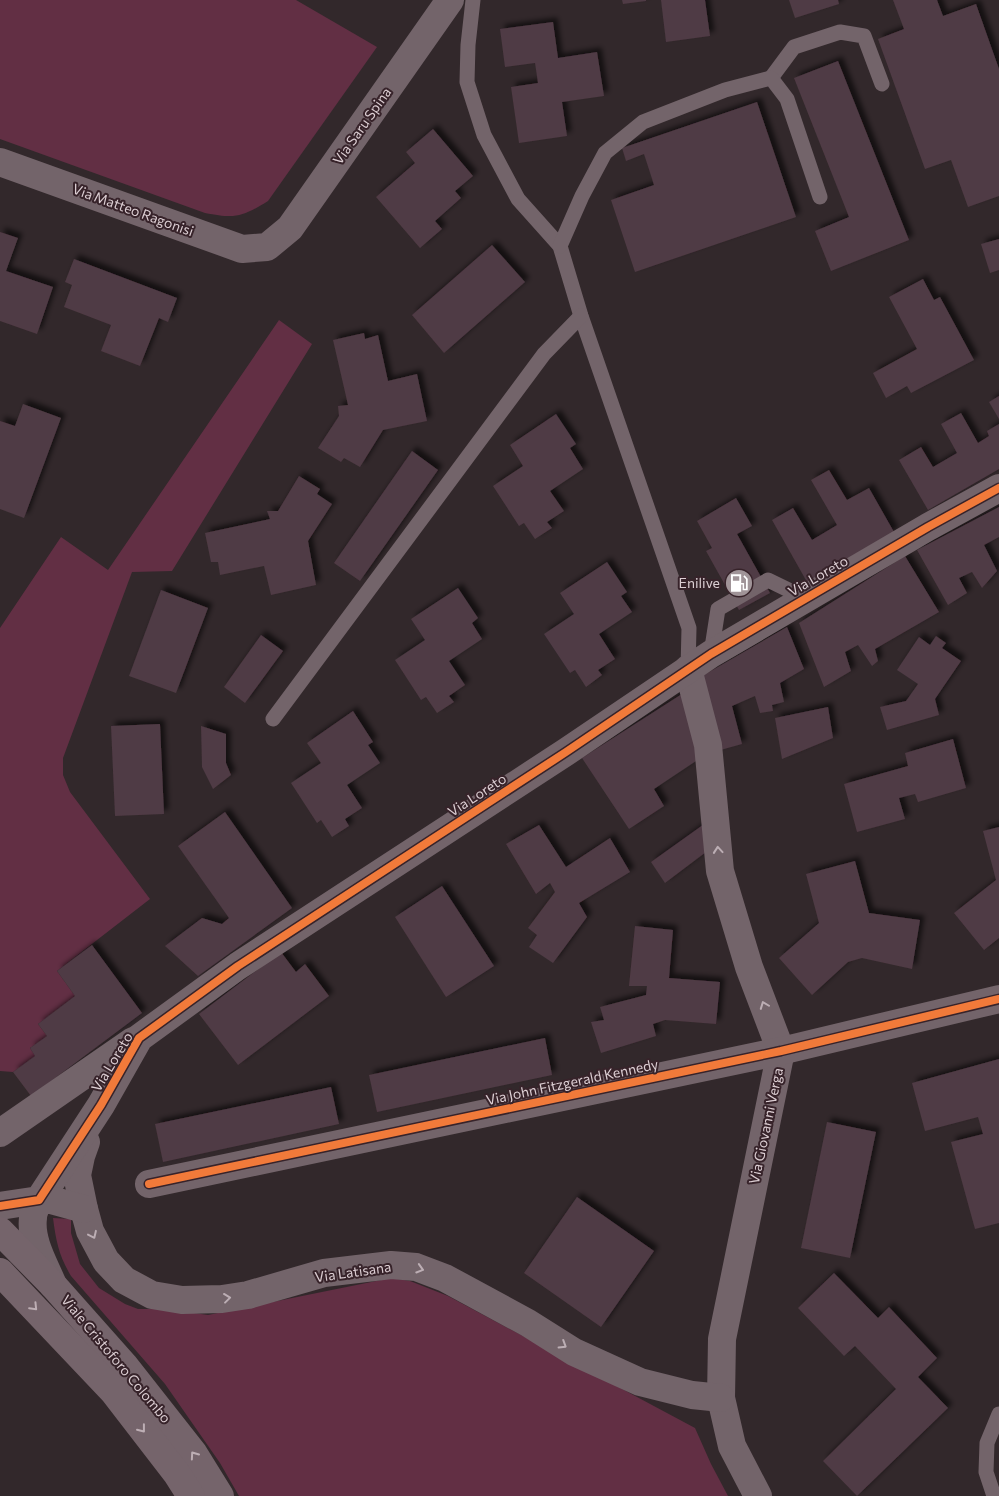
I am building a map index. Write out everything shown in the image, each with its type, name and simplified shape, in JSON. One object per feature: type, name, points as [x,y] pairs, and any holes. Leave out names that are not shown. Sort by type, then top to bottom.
[{"type":"main road","name":"Viale Cristoforo Colombo","points":[[0,1231],[54,1285],[142,1388],[194,1454],[220,1496]]},
{"type":"main road","name":"Viale Cristoforo Colombo","points":[[0,1272],[113,1391],[177,1474],[191,1496]]},
{"type":"street","name":"Via Saru Spina","points":[[267,247],[290,228],[450,0]]},
{"type":"street","name":"Via Matteo Ragonisi","points":[[0,162],[242,249],[267,247]]},
{"type":"street","name":"Via Loreto","points":[[54,1285],[39,1252],[33,1230],[32,1217],[39,1200],[101,1105],[139,1038],[238,966],[558,757],[711,654],[928,527],[999,488]]},
{"type":"street","name":"Via Giovanni Verga","points":[[688,670],[708,745],[720,871],[749,967],[781,1051],[722,1339],[721,1398],[732,1446],[758,1496]]},
{"type":"street","name":"Via John Fitzgerald Kennedy","points":[[149,1184],[781,1051],[999,999]]},
{"type":"street","points":[[0,1133],[139,1038]]},
{"type":"street","name":"Via Latisana","points":[[101,1105],[81,1156],[77,1175],[84,1209],[90,1231],[106,1261],[124,1280],[152,1295],[182,1300],[222,1299],[248,1295],[324,1273],[391,1265],[416,1267],[445,1278],[528,1323],[574,1352],[640,1382],[692,1395],[721,1398]]},
{"type":"street","points":[[0,1206],[51,1200],[84,1209]]},
{"type":"lane","points":[[474,0],[468,45],[467,82],[484,135],[518,199],[560,246],[582,316],[689,628],[688,670]]},
{"type":"lane","points":[[560,246],[582,196],[605,153],[643,122],[725,90],[771,78],[794,47],[840,32],[864,36],[882,84]]},
{"type":"lane","points":[[771,78],[787,99],[820,197]]},
{"type":"lane","points":[[273,719],[544,354],[582,316]]},
{"type":"lane","points":[[994,1496],[986,1472],[987,1443],[999,1414]]},
{"type":"shaded area","points":[[0,0],[296,0],[377,47],[268,201],[245,213],[224,216],[205,213],[0,139]]},
{"type":"shaded area","points":[[279,320],[312,344],[172,571],[132,572],[63,758],[63,775],[70,792],[150,899],[57,971],[75,996],[38,1024],[47,1036],[30,1048],[35,1056],[13,1072],[0,1071],[0,628],[61,537],[108,570]]},
{"type":"shaded area","points":[[53,1218],[71,1219],[71,1233],[80,1264],[99,1288],[125,1304],[138,1309],[166,1309],[208,1315],[391,1278],[410,1281],[448,1296],[695,1428],[728,1496],[239,1496],[220,1463],[165,1384],[71,1276],[59,1248]]},
{"type":"building","points":[[622,0],[646,0],[646,1],[623,4]]},
{"type":"building","points":[[661,0],[705,0],[710,36],[666,42]]},
{"type":"building","points":[[789,0],[838,0],[839,4],[795,18]]},
{"type":"building","points":[[893,0],[937,0],[943,16],[976,4],[999,69],[999,196],[968,207],[951,160],[925,169],[878,39],[904,29]]},
{"type":"building","points":[[553,22],[558,58],[597,52],[604,96],[562,102],[567,136],[519,143],[511,87],[538,83],[535,63],[505,67],[500,29]]},
{"type":"building","points":[[838,61],[909,240],[831,271],[815,231],[849,217],[794,78]]},
{"type":"building","points":[[757,102],[796,217],[635,272],[611,200],[654,185],[644,154],[626,161],[622,148]]},
{"type":"building","points":[[433,129],[473,176],[455,191],[461,198],[435,221],[442,229],[420,248],[376,197],[415,163],[406,152]]},
{"type":"building","points":[[0,232],[18,238],[6,271],[53,287],[37,334],[0,321]]},
{"type":"building","points":[[999,239],[999,270],[990,273],[981,244]]},
{"type":"building","points":[[492,245],[525,282],[444,353],[412,315]]},
{"type":"building","points":[[74,259],[177,298],[168,322],[159,318],[140,366],[101,351],[111,325],[64,307],[72,285],[65,282]]},
{"type":"building","points":[[923,279],[934,300],[940,297],[974,360],[911,393],[907,386],[886,398],[873,373],[917,349],[889,297]]},
{"type":"building","points":[[364,333],[365,339],[378,335],[388,381],[417,374],[427,421],[383,430],[360,467],[344,458],[341,462],[318,448],[339,416],[338,406],[348,405],[333,340]]},
{"type":"building","points":[[999,396],[999,419],[989,402]]},
{"type":"building","points":[[23,404],[61,418],[24,518],[0,509],[0,421],[15,426]]},
{"type":"building","points":[[961,413],[978,443],[989,436],[987,431],[999,424],[999,469],[928,510],[899,460],[921,447],[933,467],[957,453],[941,424]]},
{"type":"building","points":[[556,414],[576,444],[570,448],[583,469],[550,491],[564,511],[547,522],[552,528],[535,539],[524,523],[519,526],[493,486],[523,466],[510,445]]},
{"type":"building","points":[[412,451],[438,470],[360,581],[334,563]]},
{"type":"building","points":[[829,470],[847,500],[869,488],[894,532],[807,582],[772,520],[793,508],[812,540],[837,525],[811,480]]},
{"type":"building","points":[[299,476],[320,489],[317,494],[332,504],[308,541],[316,585],[271,595],[264,566],[220,575],[218,562],[211,562],[205,533],[270,519],[267,511],[278,511]]},
{"type":"building","points":[[736,498],[752,526],[737,534],[770,593],[739,610],[706,551],[712,548],[697,521]]},
{"type":"building","points":[[999,507],[999,537],[984,545],[997,571],[982,588],[972,572],[959,578],[967,593],[948,605],[917,550]]},
{"type":"building","points":[[905,556],[939,612],[875,649],[878,661],[872,666],[858,645],[845,652],[851,671],[824,687],[799,623]]},
{"type":"building","points":[[607,562],[627,592],[621,596],[632,612],[599,634],[615,659],[598,670],[602,675],[586,687],[575,670],[570,673],[544,634],[574,614],[560,593]]},
{"type":"building","points":[[458,588],[478,618],[472,623],[482,639],[449,661],[465,685],[449,696],[454,702],[437,713],[426,697],[421,700],[395,660],[425,640],[411,619]]},
{"type":"building","points":[[161,590],[208,608],[176,693],[129,676]]},
{"type":"building","points":[[787,627],[804,669],[780,683],[784,702],[772,705],[773,711],[760,713],[755,696],[732,706],[742,744],[717,751],[697,679]]},
{"type":"building","points":[[261,635],[283,651],[245,703],[224,687]]},
{"type":"building","points":[[936,636],[946,643],[942,648],[961,661],[935,699],[939,715],[887,730],[880,707],[906,701],[918,684],[897,670],[919,637],[930,645]]},
{"type":"building","points":[[685,692],[702,757],[654,789],[664,806],[629,829],[582,758]]},
{"type":"building","points":[[828,707],[833,738],[782,759],[775,718]]},
{"type":"building","points":[[353,711],[373,742],[368,745],[380,763],[347,785],[362,808],[345,819],[349,826],[332,837],[321,820],[317,823],[291,783],[321,763],[307,743]]},
{"type":"building","points":[[160,724],[164,814],[115,816],[111,726]]},
{"type":"building","points":[[201,726],[226,734],[226,763],[231,775],[213,789],[202,767]]},
{"type":"building","points":[[953,739],[966,788],[918,802],[915,794],[899,798],[905,819],[857,832],[844,784],[908,766],[905,753]]},
{"type":"building","points":[[225,812],[292,908],[198,976],[165,946],[202,918],[222,924],[229,918],[178,846]]},
{"type":"building","points":[[707,822],[710,849],[665,883],[651,862]]},
{"type":"building","points":[[539,825],[566,867],[610,838],[630,872],[579,903],[587,917],[553,963],[529,947],[537,935],[528,928],[555,892],[550,883],[536,894],[506,844]]},
{"type":"building","points":[[999,827],[999,938],[984,950],[954,913],[996,880],[983,831]]},
{"type":"building","points":[[855,861],[869,913],[920,920],[912,969],[862,958],[848,962],[812,995],[779,958],[819,923],[806,874]]},
{"type":"building","points":[[442,886],[494,966],[446,997],[395,917]]},
{"type":"building","points":[[635,926],[673,930],[669,978],[720,982],[716,1024],[665,1020],[653,1024],[656,1036],[601,1053],[591,1022],[604,1020],[600,1007],[646,995],[647,986],[629,986]]},
{"type":"building","points":[[92,945],[142,1013],[31,1096],[13,1072],[35,1056],[30,1048],[47,1036],[38,1024],[75,996],[57,971]]},
{"type":"building","points":[[281,952],[296,972],[305,964],[329,996],[238,1065],[199,1014]]},
{"type":"building","points":[[545,1038],[552,1075],[377,1112],[369,1075]]},
{"type":"building","points":[[999,1059],[999,1223],[975,1229],[951,1142],[983,1134],[978,1117],[925,1131],[912,1083]]},
{"type":"building","points":[[331,1087],[339,1124],[163,1162],[155,1124]]},
{"type":"building","points":[[827,1122],[876,1132],[850,1258],[801,1248]]},
{"type":"building","points":[[577,1197],[654,1251],[601,1327],[524,1273]]},
{"type":"building","points":[[834,1273],[878,1318],[889,1307],[937,1358],[918,1377],[948,1408],[857,1496],[823,1461],[896,1389],[855,1346],[844,1356],[798,1308]]},
{"type":"cycle path","points":[[0,1206],[39,1200],[101,1105],[139,1038],[238,966],[566,752],[711,654],[928,527],[999,488]]},
{"type":"cycle path","points":[[149,1184],[781,1051],[999,999]]},
{"type":"place","name":"Enilive","points":[[739,583]]}]
